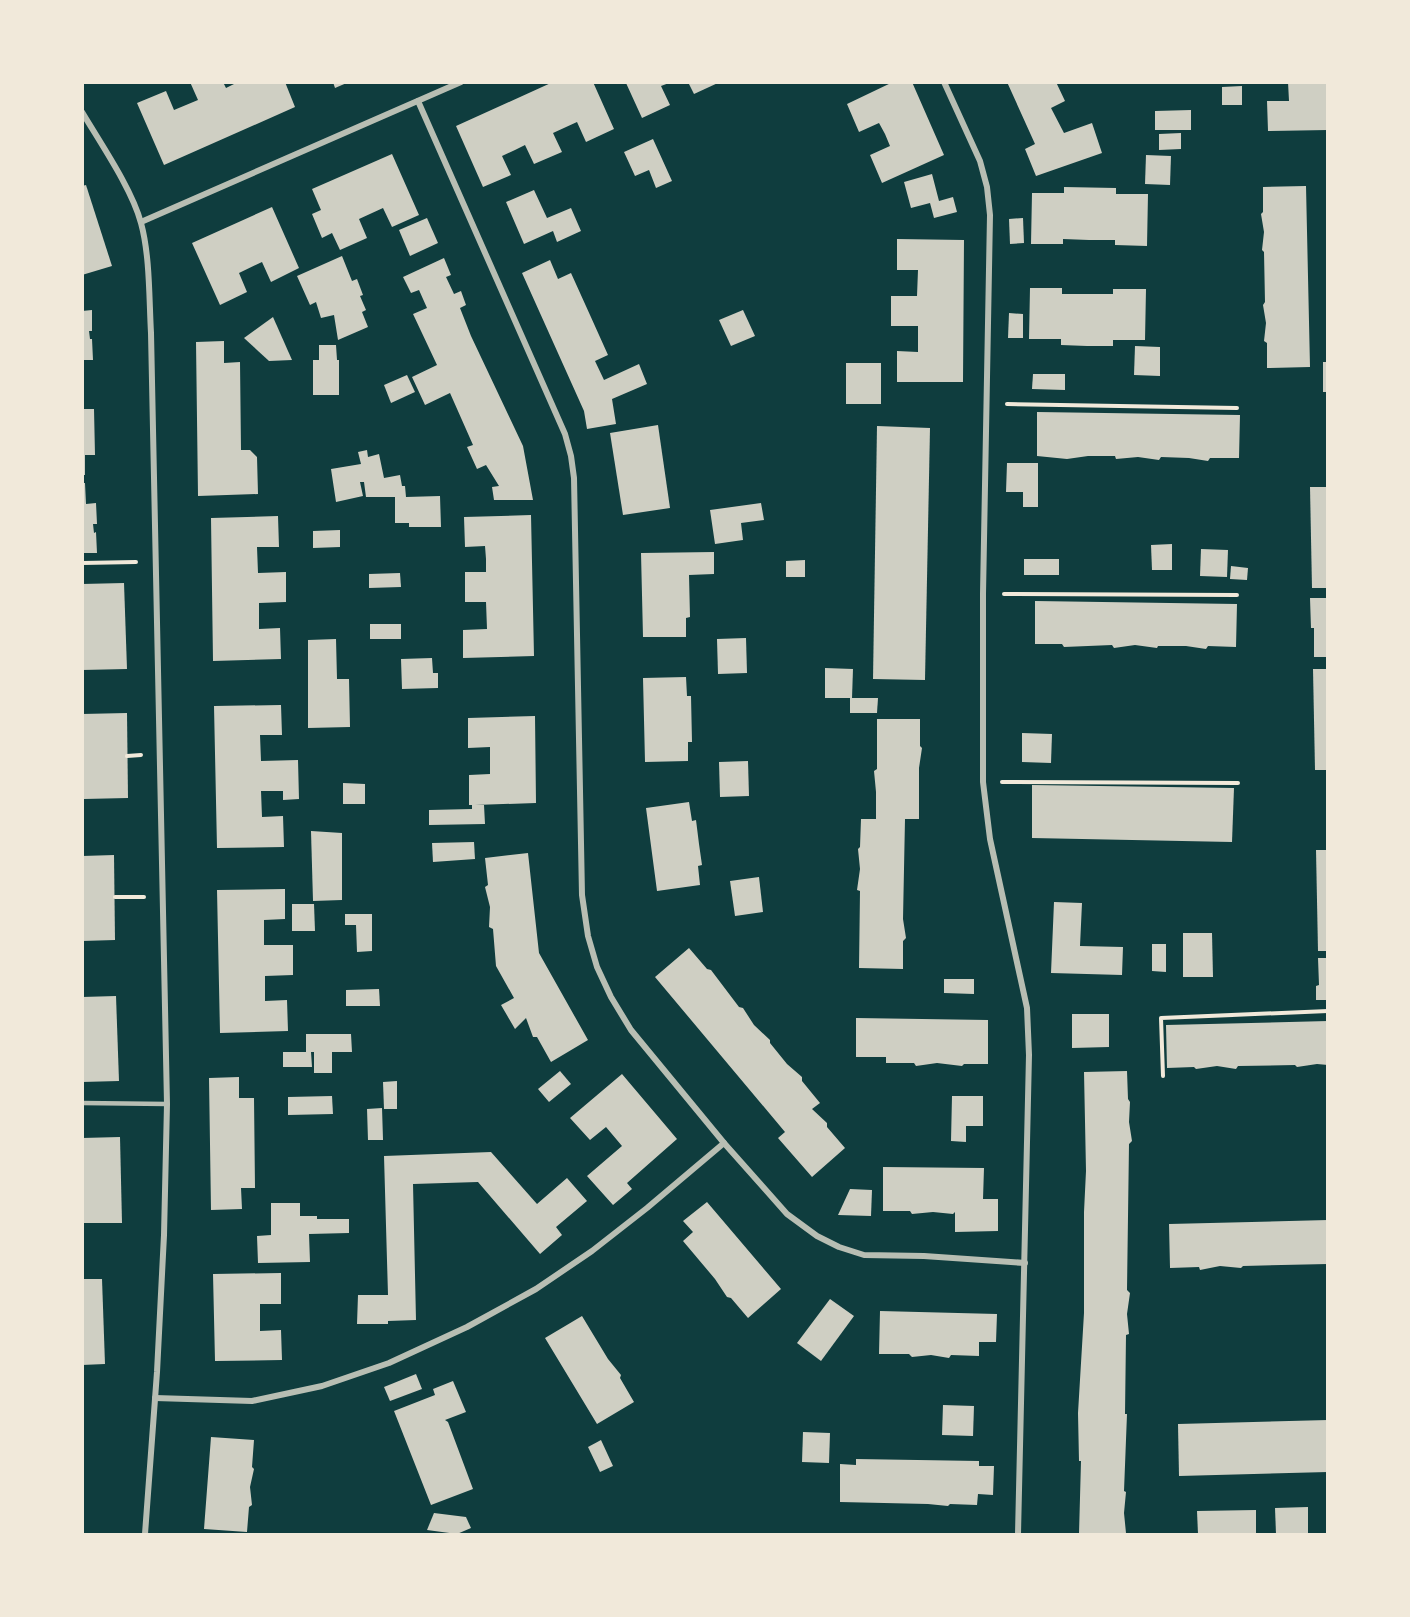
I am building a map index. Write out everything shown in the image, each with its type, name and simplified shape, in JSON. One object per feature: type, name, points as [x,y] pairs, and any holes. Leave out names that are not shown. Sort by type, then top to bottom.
[{"type":"street","points":[[141,222],[461,82]]},
{"type":"street","points":[[944,82],[980,161],[987,187],[990,215],[983,594],[983,782],[990,839],[1027,1008],[1029,1055],[1018,1534]]},
{"type":"street","points":[[418,101],[565,434],[571,456],[574,478],[582,895],[588,936],[597,967],[606,987],[631,1030],[724,1143],[787,1214],[817,1236],[839,1247],[864,1255],[924,1256],[1025,1263]]},
{"type":"street","points":[[82,112],[124,183],[141,222],[146,251],[151,333],[167,1104],[164,1235],[145,1534]]},
{"type":"street","points":[[155,1398],[252,1401],[322,1386],[400,1358],[467,1327],[536,1289],[620,1229],[724,1143]]},
{"type":"lane","points":[[82,1104],[167,1104]]},
{"type":"path","points":[[986,404],[1237,408]]},
{"type":"path","points":[[82,563],[156,562]]},
{"type":"path","points":[[983,594],[1237,595]]},
{"type":"path","points":[[128,756],[137,755]]},
{"type":"path","points":[[983,782],[1238,783]]},
{"type":"path","points":[[115,897],[124,897]]},
{"type":"path","points":[[1163,1076],[1161,1018],[1328,1011]]},
{"type":"building","points":[[190,82],[223,82],[226,88],[238,82],[285,82],[295,107],[164,165],[137,103],[166,91],[174,110],[198,100]]},
{"type":"building","points":[[333,82],[349,82],[335,88]]},
{"type":"building","points":[[553,82],[593,82],[614,129],[586,142],[577,122],[553,133],[562,152],[534,164],[525,145],[502,156],[511,175],[483,187],[456,126]]},
{"type":"building","points":[[688,82],[720,82],[694,94]]},
{"type":"building","points":[[893,82],[912,82],[944,155],[882,183],[870,155],[890,146],[885,134],[879,123],[859,132],[847,104]]},
{"type":"building","points":[[1007,82],[1056,82],[1065,101],[1051,108],[1064,133],[1092,123],[1102,153],[1036,176],[1025,149],[1035,144]]},
{"type":"building","points":[[1288,82],[1328,82],[1328,130],[1268,131],[1267,101],[1289,101]]},
{"type":"building","points":[[626,83],[669,83],[661,86],[670,105],[642,118]]},
{"type":"building","points":[[1242,86],[1242,105],[1222,105],[1222,87]]},
{"type":"building","points":[[1191,110],[1191,130],[1155,130],[1155,111]]},
{"type":"building","points":[[1181,133],[1181,149],[1159,150],[1159,134]]},
{"type":"building","points":[[653,139],[672,181],[656,188],[649,170],[635,176],[624,152]]},
{"type":"building","points":[[392,154],[419,215],[392,227],[383,208],[359,219],[367,238],[340,250],[332,233],[322,238],[312,214],[321,210],[312,189]]},
{"type":"building","points":[[1146,155],[1171,156],[1170,185],[1145,184]]},
{"type":"building","points":[[932,174],[939,201],[953,197],[957,212],[934,218],[930,203],[911,208],[904,182]]},
{"type":"building","points":[[86,185],[112,266],[82,275],[82,186]]},
{"type":"building","points":[[1306,186],[1310,367],[1267,368],[1267,343],[1264,341],[1266,323],[1263,305],[1265,302],[1264,252],[1262,250],[1264,232],[1261,214],[1263,212],[1263,187]]},
{"type":"building","points":[[1064,187],[1116,188],[1116,194],[1148,194],[1147,246],[1115,245],[1115,240],[1063,239],[1063,244],[1031,244],[1032,193],[1064,193]]},
{"type":"building","points":[[534,190],[547,218],[571,208],[581,231],[557,242],[553,231],[524,244],[506,202]]},
{"type":"building","points":[[272,207],[299,268],[271,282],[262,262],[239,273],[247,292],[220,305],[192,243]]},
{"type":"building","points":[[427,218],[438,243],[410,256],[399,230]]},
{"type":"building","points":[[1023,218],[1024,243],[1010,244],[1009,219]]},
{"type":"building","points":[[897,239],[964,240],[963,382],[897,382],[897,351],[918,352],[918,326],[891,326],[891,296],[917,296],[918,270],[897,270]]},
{"type":"building","points":[[342,256],[352,281],[357,279],[363,295],[360,296],[366,310],[362,312],[368,327],[338,340],[334,315],[321,318],[316,302],[310,305],[297,276]]},
{"type":"building","points":[[444,258],[451,275],[446,277],[454,294],[461,291],[466,305],[460,308],[471,336],[523,446],[533,500],[494,500],[492,487],[499,486],[486,465],[477,469],[467,447],[473,445],[450,393],[425,405],[412,377],[437,365],[413,314],[427,308],[419,290],[411,293],[403,277]]},
{"type":"building","points":[[550,260],[558,279],[571,273],[608,355],[595,361],[604,380],[639,364],[647,384],[612,399],[616,424],[587,429],[584,411],[522,273]]},
{"type":"building","points":[[1030,288],[1062,288],[1062,294],[1113,294],[1113,289],[1146,289],[1145,340],[1113,340],[1113,346],[1087,346],[1061,345],[1061,339],[1029,339]]},
{"type":"building","points":[[92,310],[92,331],[89,331],[90,339],[92,339],[93,360],[82,360],[82,311]]},
{"type":"building","points":[[743,310],[755,336],[731,346],[719,320]]},
{"type":"building","points":[[1009,313],[1023,314],[1023,338],[1008,338]]},
{"type":"building","points":[[273,317],[292,360],[269,361],[244,338]]},
{"type":"building","points":[[224,341],[224,363],[240,362],[241,450],[250,450],[257,457],[258,494],[198,496],[196,342]]},
{"type":"building","points":[[319,345],[336,345],[337,360],[339,360],[339,395],[313,395],[313,360],[319,360]]},
{"type":"building","points":[[1135,346],[1160,347],[1160,376],[1134,375]]},
{"type":"building","points":[[1323,362],[1328,362],[1328,392],[1323,392]]},
{"type":"building","points":[[846,363],[881,363],[881,404],[846,404]]},
{"type":"building","points":[[1033,374],[1065,374],[1065,390],[1032,389]]},
{"type":"building","points":[[407,375],[415,392],[391,403],[384,385]]},
{"type":"building","points":[[82,409],[94,409],[95,455],[85,455],[85,475],[82,475]]},
{"type":"building","points":[[1037,412],[1240,415],[1239,458],[1210,458],[1208,461],[1161,457],[1159,460],[1138,457],[1116,459],[1115,456],[1067,459],[1037,456]]},
{"type":"building","points":[[658,425],[670,508],[623,515],[610,433]]},
{"type":"building","points":[[877,426],[930,428],[925,680],[873,679]]},
{"type":"building","points":[[367,450],[368,457],[379,454],[384,478],[400,475],[402,486],[405,486],[406,497],[440,496],[441,527],[409,527],[409,523],[395,523],[395,497],[366,497],[364,482],[360,482],[363,496],[336,502],[331,469],[361,464],[358,452]]},
{"type":"building","points":[[1007,463],[1038,463],[1038,507],[1023,507],[1023,492],[1006,492]]},
{"type":"building","points":[[82,483],[85,483],[86,504],[96,503],[97,524],[93,524],[94,533],[96,532],[97,553],[82,553]]},
{"type":"building","points":[[1310,487],[1328,487],[1328,588],[1312,588]]},
{"type":"building","points":[[761,503],[764,520],[741,523],[743,540],[715,544],[710,510]]},
{"type":"building","points":[[531,515],[534,656],[463,658],[463,630],[487,629],[486,602],[465,602],[465,572],[486,572],[486,559],[485,546],[465,547],[464,517]]},
{"type":"building","points":[[278,516],[279,547],[257,547],[258,573],[286,572],[286,602],[259,603],[259,629],[280,628],[281,659],[213,661],[211,518]]},
{"type":"building","points":[[340,530],[340,547],[313,548],[313,531]]},
{"type":"building","points":[[1172,544],[1172,570],[1152,570],[1151,545]]},
{"type":"building","points":[[1201,549],[1228,550],[1227,577],[1200,576]]},
{"type":"building","points":[[714,552],[714,574],[689,575],[690,617],[686,618],[686,637],[643,637],[641,553]]},
{"type":"building","points":[[1024,559],[1059,559],[1059,575],[1024,575]]},
{"type":"building","points":[[805,560],[805,577],[786,577],[786,561]]},
{"type":"building","points":[[1231,566],[1248,568],[1247,580],[1230,579]]},
{"type":"building","points":[[400,573],[401,587],[369,588],[369,574]]},
{"type":"building","points":[[124,583],[127,669],[82,670],[82,584]]},
{"type":"building","points":[[1310,598],[1328,598],[1328,657],[1314,657],[1314,628],[1311,628]]},
{"type":"building","points":[[1035,601],[1237,604],[1236,647],[1208,646],[1206,649],[1186,646],[1158,646],[1157,648],[1135,645],[1114,648],[1112,645],[1064,647],[1062,644],[1035,644]]},
{"type":"building","points":[[370,624],[401,624],[401,639],[370,639]]},
{"type":"building","points":[[746,638],[747,673],[718,674],[717,639]]},
{"type":"building","points":[[336,639],[337,679],[349,679],[350,727],[308,728],[308,640]]},
{"type":"building","points":[[432,658],[433,673],[438,673],[438,688],[402,689],[401,659]]},
{"type":"building","points":[[825,668],[853,669],[852,698],[825,698]]},
{"type":"building","points":[[1313,669],[1328,669],[1328,770],[1315,770]]},
{"type":"building","points":[[686,677],[687,696],[691,696],[692,742],[688,742],[688,761],[645,762],[643,678]]},
{"type":"building","points":[[850,698],[878,698],[877,713],[850,713]]},
{"type":"building","points":[[281,705],[282,735],[260,735],[261,761],[298,760],[299,799],[283,800],[283,791],[261,791],[262,817],[283,816],[284,847],[217,848],[214,706]]},
{"type":"building","points":[[127,713],[128,798],[84,799],[82,714]]},
{"type":"building","points":[[535,716],[536,803],[475,805],[484,805],[485,824],[429,825],[429,810],[472,809],[472,805],[469,805],[469,775],[490,774],[490,747],[468,748],[468,718]]},
{"type":"building","points":[[877,719],[920,719],[920,746],[922,748],[919,768],[919,819],[905,819],[903,919],[906,938],[903,941],[903,969],[859,968],[860,891],[857,890],[860,869],[858,849],[861,819],[876,819],[874,771],[877,769]]},
{"type":"building","points":[[1022,733],[1052,734],[1051,763],[1022,762]]},
{"type":"building","points":[[748,761],[749,796],[720,797],[719,762]]},
{"type":"building","points":[[343,783],[365,784],[365,804],[343,804]]},
{"type":"building","points":[[1032,785],[1234,788],[1232,842],[1032,838]]},
{"type":"building","points":[[689,802],[692,821],[696,820],[702,865],[698,866],[700,885],[657,891],[646,808]]},
{"type":"building","points":[[311,831],[342,833],[342,900],[313,901]]},
{"type":"building","points":[[474,842],[475,859],[433,862],[432,843]]},
{"type":"building","points":[[1316,850],[1328,850],[1328,951],[1318,951]]},
{"type":"building","points":[[528,853],[539,953],[588,1040],[551,1062],[537,1037],[533,1037],[526,1018],[515,1029],[501,1005],[514,998],[496,966],[493,929],[489,927],[490,907],[485,887],[488,885],[485,858]]},
{"type":"building","points":[[114,855],[115,940],[82,941],[82,856]]},
{"type":"building","points":[[759,877],[763,912],[735,916],[730,881]]},
{"type":"building","points":[[285,889],[285,919],[264,920],[264,945],[293,945],[293,975],[265,976],[265,1001],[287,1000],[288,1031],[220,1033],[217,890]]},
{"type":"building","points":[[1054,902],[1082,903],[1080,946],[1123,947],[1122,975],[1051,973]]},
{"type":"building","points":[[292,904],[314,904],[315,931],[292,931]]},
{"type":"building","points":[[345,914],[372,914],[372,951],[357,952],[356,925],[345,925]]},
{"type":"building","points":[[1183,933],[1212,933],[1213,977],[1183,977]]},
{"type":"building","points":[[1152,944],[1166,944],[1166,972],[1152,971]]},
{"type":"building","points":[[689,948],[707,969],[711,970],[739,1007],[743,1008],[754,1025],[770,1040],[787,1064],[802,1077],[802,1081],[820,1103],[812,1109],[827,1123],[827,1127],[845,1148],[812,1177],[778,1138],[785,1132],[655,977]]},
{"type":"building","points":[[1318,958],[1328,958],[1328,1000],[1316,1000],[1316,986],[1319,985]]},
{"type":"building","points":[[944,979],[974,979],[974,994],[944,993]]},
{"type":"building","points":[[379,989],[380,1006],[346,1006],[346,990]]},
{"type":"building","points":[[116,996],[119,1081],[82,1082],[82,997]]},
{"type":"building","points":[[1072,1014],[1109,1014],[1109,1047],[1072,1048]]},
{"type":"building","points":[[856,1018],[988,1020],[988,1064],[964,1064],[962,1066],[937,1063],[916,1066],[914,1063],[886,1063],[886,1057],[856,1057]]},
{"type":"building","points":[[1328,1021],[1328,1065],[1238,1066],[1236,1069],[1217,1066],[1196,1069],[1194,1067],[1167,1068],[1166,1025]]},
{"type":"building","points":[[306,1034],[351,1034],[352,1052],[332,1052],[332,1073],[314,1073],[314,1052],[311,1052],[312,1067],[283,1067],[283,1052],[306,1052]]},
{"type":"building","points":[[560,1071],[571,1084],[549,1102],[538,1089]]},
{"type":"building","points":[[1127,1071],[1132,1141],[1129,1144],[1127,1290],[1130,1293],[1127,1314],[1129,1334],[1126,1335],[1125,1414],[1127,1414],[1124,1513],[1126,1533],[1079,1534],[1081,1461],[1079,1461],[1078,1413],[1084,1313],[1086,1171],[1084,1072]]},
{"type":"building","points":[[622,1074],[677,1139],[627,1183],[632,1189],[613,1205],[587,1176],[622,1146],[606,1127],[590,1140],[570,1118]]},
{"type":"building","points":[[239,1077],[239,1098],[254,1098],[255,1188],[241,1188],[242,1209],[211,1210],[209,1078]]},
{"type":"building","points":[[397,1081],[397,1109],[384,1109],[383,1082]]},
{"type":"building","points":[[332,1096],[333,1114],[288,1115],[288,1097]]},
{"type":"building","points":[[952,1096],[983,1096],[983,1126],[966,1126],[966,1142],[951,1141]]},
{"type":"building","points":[[382,1108],[383,1140],[368,1140],[367,1109]]},
{"type":"building","points":[[120,1137],[122,1223],[82,1223],[82,1138]]},
{"type":"building","points":[[491,1152],[537,1204],[567,1178],[587,1201],[556,1227],[562,1235],[540,1254],[478,1182],[413,1184],[416,1320],[388,1321],[388,1324],[357,1324],[358,1295],[388,1295],[384,1156]]},
{"type":"building","points":[[883,1167],[984,1168],[983,1199],[998,1199],[998,1231],[955,1232],[955,1212],[953,1214],[933,1212],[912,1214],[910,1211],[883,1211]]},
{"type":"building","points":[[850,1189],[872,1190],[871,1216],[838,1215]]},
{"type":"building","points":[[707,1202],[781,1289],[748,1318],[731,1298],[727,1297],[683,1241],[693,1232],[683,1221]]},
{"type":"building","points":[[271,1203],[300,1203],[300,1216],[317,1216],[317,1219],[349,1219],[349,1233],[309,1234],[310,1262],[258,1263],[257,1236],[271,1235]]},
{"type":"building","points":[[1328,1220],[1328,1264],[1243,1266],[1241,1268],[1220,1266],[1200,1270],[1199,1267],[1170,1268],[1169,1224]]},
{"type":"building","points":[[281,1273],[281,1304],[260,1304],[260,1331],[281,1330],[282,1360],[215,1361],[213,1274]]},
{"type":"building","points":[[82,1279],[102,1279],[105,1364],[82,1365]]},
{"type":"building","points":[[830,1299],[854,1316],[821,1361],[797,1343]]},
{"type":"building","points":[[880,1311],[997,1314],[996,1342],[979,1342],[979,1356],[951,1355],[949,1358],[931,1355],[912,1357],[909,1354],[879,1354]]},
{"type":"building","points":[[582,1316],[608,1359],[621,1375],[620,1378],[634,1402],[597,1424],[545,1338]]},
{"type":"building","points":[[416,1374],[422,1389],[390,1401],[384,1387]]},
{"type":"building","points":[[453,1381],[466,1412],[445,1420],[448,1422],[473,1489],[431,1505],[394,1411],[435,1395],[433,1389]]},
{"type":"building","points":[[943,1405],[974,1406],[973,1436],[942,1435]]},
{"type":"building","points":[[1328,1420],[1328,1472],[1179,1476],[1178,1424]]},
{"type":"building","points":[[803,1432],[830,1433],[829,1463],[802,1462]]},
{"type":"building","points":[[211,1437],[254,1440],[252,1467],[254,1469],[250,1487],[252,1505],[249,1507],[247,1532],[204,1529]]},
{"type":"building","points":[[601,1440],[613,1466],[600,1472],[588,1447]]},
{"type":"building","points":[[856,1459],[979,1461],[979,1466],[994,1466],[993,1495],[978,1494],[977,1505],[840,1502],[840,1464],[856,1465]]},
{"type":"building","points":[[1308,1507],[1308,1534],[1276,1534],[1275,1508]]},
{"type":"building","points":[[1256,1510],[1256,1534],[1198,1534],[1197,1511]]},
{"type":"building","points":[[434,1513],[466,1517],[471,1528],[457,1534],[427,1530]]}]
